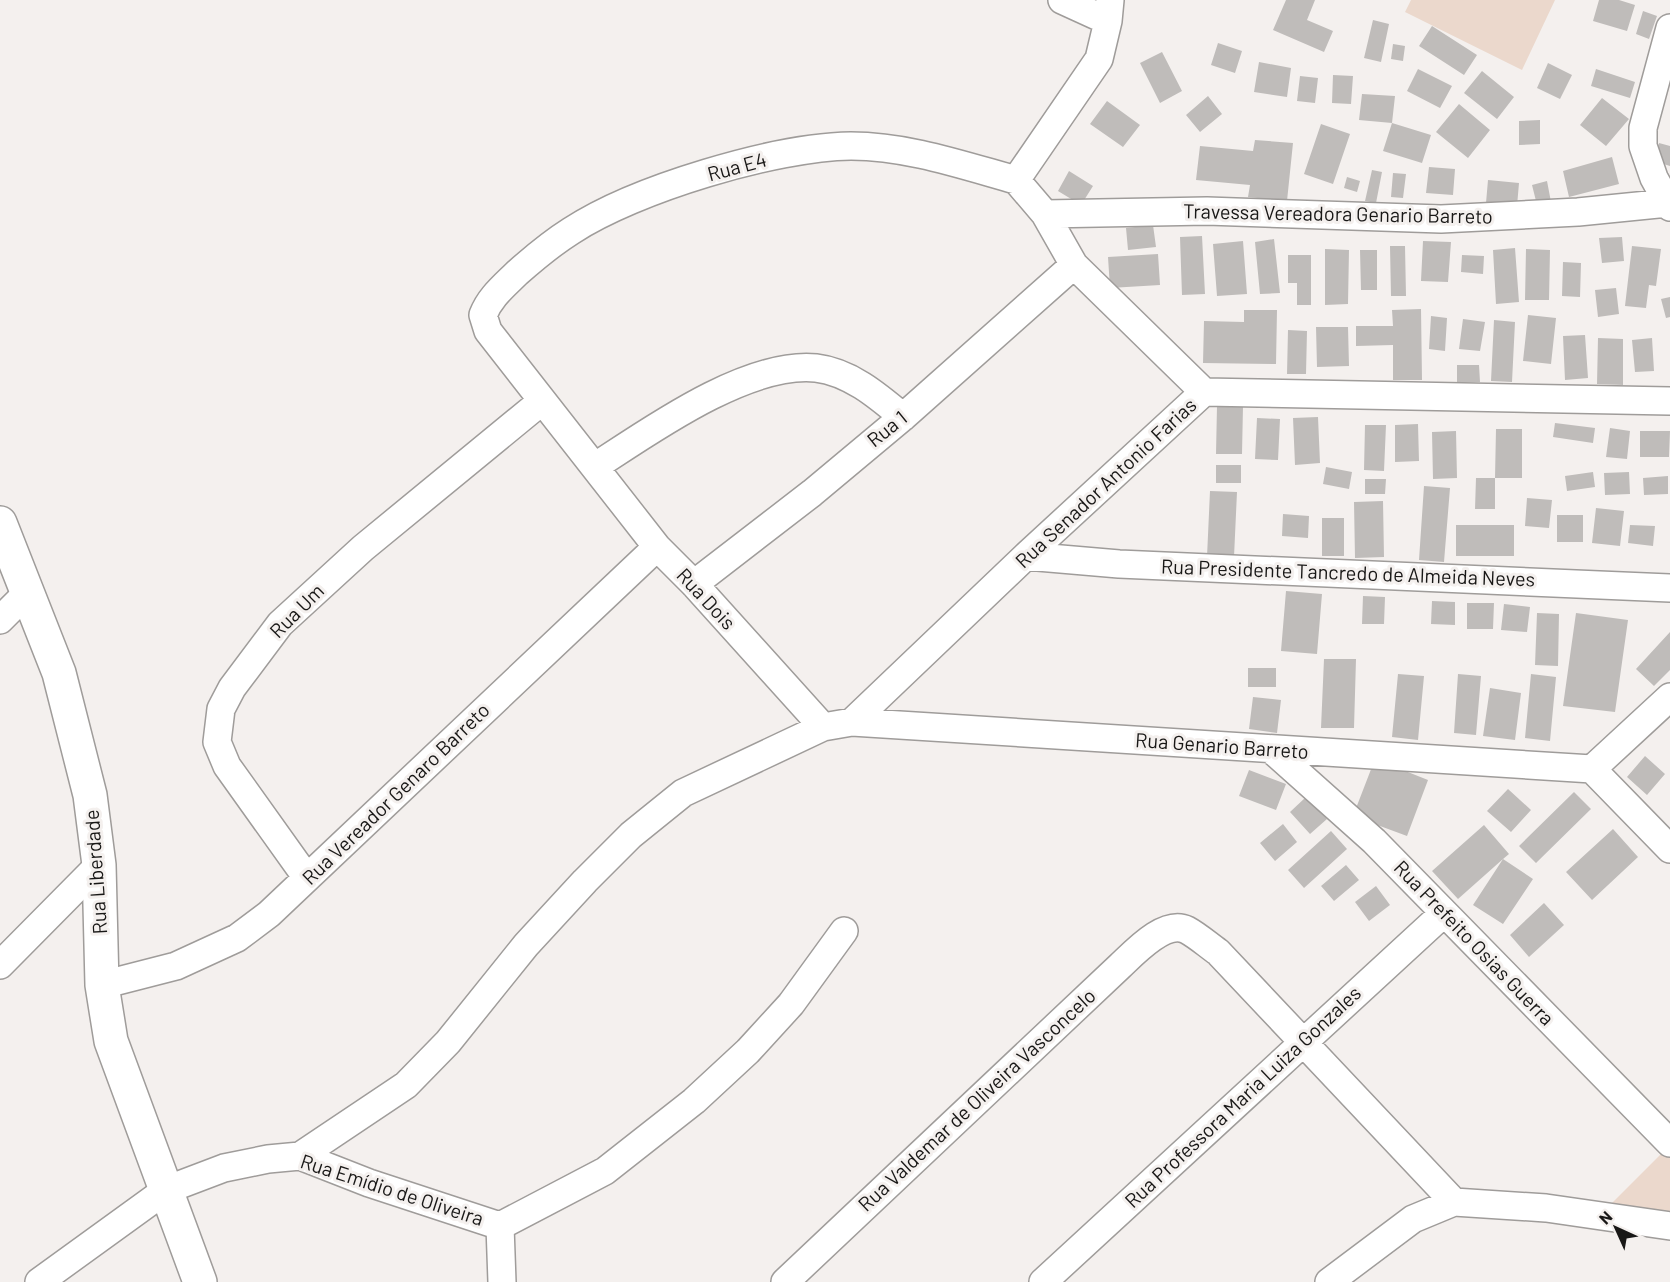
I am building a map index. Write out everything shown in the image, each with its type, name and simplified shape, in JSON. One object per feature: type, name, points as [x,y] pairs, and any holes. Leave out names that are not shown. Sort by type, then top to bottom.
[{"type":"street","points":[[1062,0],[1109,11],[1099,59],[1016,180],[1045,213],[1074,265],[1204,392]]},
{"type":"street","points":[[1669,205],[1654,178],[1643,146],[1643,128],[1670,28]]},
{"type":"street","name":"Rua E4","points":[[491,300],[533,259],[572,230],[657,191],[729,167],[809,150],[852,146],[907,151],[1016,180]]},
{"type":"street","name":"Travessa Vereadora Genario Barreto","points":[[1045,213],[1207,212],[1441,219],[1669,205]]},
{"type":"street","name":"Rua 1","points":[[694,584],[812,493],[903,417],[1074,265]]},
{"type":"street","name":"Rua Dois","points":[[491,300],[483,315],[488,332],[596,466],[657,547],[694,584],[823,728]]},
{"type":"street","points":[[596,466],[681,410],[758,376],[798,368],[817,368],[866,387],[903,417]]},
{"type":"street","name":"Rua Senador Antonio Farias","points":[[852,722],[1026,556],[1204,392],[1670,401]]},
{"type":"street","name":"Rua Um","points":[[307,878],[227,766],[217,742],[221,709],[232,688],[280,624],[363,548],[542,401]]},
{"type":"street","name":"Rua Liberdade","points":[[0,523],[59,673],[90,795],[99,865],[102,985],[111,1041],[200,1282]]},
{"type":"street","name":"Rua Vereador Genaro Barreto","points":[[102,985],[176,966],[237,938],[270,914],[657,547]]},
{"type":"street","name":"Rua Presidente Tancredo de Almeida Neves","points":[[1026,556],[1119,564],[1670,588]]},
{"type":"street","points":[[0,620],[27,594]]},
{"type":"street","points":[[1670,697],[1592,769],[1670,849]]},
{"type":"street","points":[[300,1156],[406,1085],[448,1042],[526,945],[631,835],[683,793],[823,728],[852,722]]},
{"type":"street","name":"Rua Genario Barreto","points":[[852,722],[1592,769]]},
{"type":"street","name":"Rua Prefeito Osias Guerra","points":[[1272,750],[1366,834],[1670,1143]]},
{"type":"street","points":[[0,965],[99,865]]},
{"type":"street","name":"Rua Professora Maria Luiza Gonzales","points":[[1043,1282],[1444,912]]},
{"type":"street","name":"Rua Valdemar de Oliveira Vasconcelo","points":[[785,1282],[1120,966],[1161,933],[1176,927],[1187,930],[1218,952],[1302,1042]]},
{"type":"street","name":"Rua Emídio de Oliveira","points":[[39,1282],[166,1190],[224,1168],[300,1156],[369,1183],[500,1226],[605,1171],[694,1101],[748,1051],[791,1004],[844,931]]},
{"type":"street","points":[[1302,1042],[1454,1202]]},
{"type":"street","points":[[1329,1282],[1413,1219],[1454,1202],[1546,1208],[1670,1226]]},
{"type":"street","points":[[500,1226],[502,1282]]},
{"type":"shaded area","points":[[1411,0],[1555,0],[1522,70],[1405,12]]},
{"type":"shaded area","points":[[1665,1150],[1670,1155],[1670,1217],[1610,1205]]},
{"type":"building","points":[[1286,0],[1315,0],[1307,20],[1333,31],[1324,52],[1273,30]]},
{"type":"building","points":[[1599,0],[1619,0],[1635,5],[1627,31],[1593,21]]},
{"type":"building","points":[[1643,11],[1657,16],[1649,39],[1636,34]]},
{"type":"building","points":[[1373,20],[1389,24],[1381,62],[1364,58]]},
{"type":"building","points":[[1432,26],[1477,55],[1464,75],[1419,46]]},
{"type":"building","points":[[1218,43],[1242,51],[1235,73],[1211,65]]},
{"type":"building","points":[[1393,44],[1405,46],[1403,61],[1391,59]]},
{"type":"building","points":[[1162,52],[1182,91],[1160,103],[1140,63]]},
{"type":"building","points":[[1259,62],[1291,68],[1287,97],[1254,92]]},
{"type":"building","points":[[1548,63],[1572,75],[1560,99],[1537,88]]},
{"type":"building","points":[[1418,69],[1452,86],[1440,108],[1407,91]]},
{"type":"building","points":[[1596,69],[1635,82],[1630,98],[1591,86]]},
{"type":"building","points":[[1482,71],[1514,97],[1497,119],[1464,93]]},
{"type":"building","points":[[1333,75],[1353,76],[1351,104],[1332,103]]},
{"type":"building","points":[[1300,76],[1318,78],[1315,103],[1297,101]]},
{"type":"building","points":[[1362,94],[1395,96],[1392,123],[1359,120]]},
{"type":"building","points":[[1208,96],[1222,114],[1200,132],[1186,115]]},
{"type":"building","points":[[1602,98],[1629,119],[1606,146],[1580,125]]},
{"type":"building","points":[[1107,101],[1140,125],[1123,147],[1090,124]]},
{"type":"building","points":[[1459,104],[1490,130],[1468,158],[1436,132]]},
{"type":"building","points":[[1540,120],[1540,144],[1519,145],[1519,121]]},
{"type":"building","points":[[1392,123],[1431,135],[1422,163],[1383,151]]},
{"type":"building","points":[[1321,124],[1350,134],[1333,184],[1304,174]]},
{"type":"building","points":[[1255,140],[1293,143],[1287,201],[1248,197],[1250,185],[1196,180],[1200,146],[1253,151]]},
{"type":"building","points":[[1659,143],[1670,146],[1670,166],[1654,161]]},
{"type":"building","points":[[1612,157],[1619,184],[1569,197],[1563,171]]},
{"type":"building","points":[[1429,167],[1455,169],[1453,195],[1426,193]]},
{"type":"building","points":[[1372,170],[1382,172],[1376,203],[1365,201]]},
{"type":"building","points":[[1069,171],[1093,186],[1081,205],[1058,191]]},
{"type":"building","points":[[1393,173],[1406,174],[1403,198],[1391,197]]},
{"type":"building","points":[[1347,177],[1360,181],[1357,192],[1344,188]]},
{"type":"building","points":[[1488,180],[1519,183],[1517,206],[1486,203]]},
{"type":"building","points":[[1547,181],[1551,202],[1537,205],[1532,185]]},
{"type":"building","points":[[1153,225],[1156,247],[1128,250],[1126,228]]},
{"type":"building","points":[[1202,236],[1205,294],[1182,295],[1180,237]]},
{"type":"building","points":[[1622,237],[1624,261],[1602,263],[1599,238]]},
{"type":"building","points":[[1274,239],[1280,293],[1260,294],[1255,242]]},
{"type":"building","points":[[1243,241],[1247,294],[1217,296],[1213,244]]},
{"type":"building","points":[[1423,241],[1451,242],[1448,282],[1421,281]]},
{"type":"building","points":[[1390,246],[1405,246],[1406,296],[1391,296]]},
{"type":"building","points":[[1632,246],[1661,249],[1656,286],[1649,285],[1646,308],[1625,306]]},
{"type":"building","points":[[1515,248],[1519,302],[1496,304],[1493,250]]},
{"type":"building","points":[[1325,249],[1349,250],[1348,304],[1325,305]]},
{"type":"building","points":[[1526,249],[1550,250],[1549,300],[1525,300]]},
{"type":"building","points":[[1360,250],[1377,250],[1377,290],[1361,290]]},
{"type":"building","points":[[1158,254],[1160,285],[1110,288],[1108,257]]},
{"type":"building","points":[[1288,255],[1311,255],[1311,305],[1297,305],[1297,283],[1288,283]]},
{"type":"building","points":[[1462,255],[1484,256],[1483,274],[1461,272]]},
{"type":"building","points":[[1563,262],[1581,263],[1580,297],[1562,296]]},
{"type":"building","points":[[1616,288],[1619,314],[1598,317],[1595,290]]},
{"type":"building","points":[[1670,297],[1670,317],[1666,318],[1661,299]]},
{"type":"building","points":[[1421,309],[1422,380],[1393,380],[1393,345],[1356,346],[1356,326],[1393,326],[1392,310]]},
{"type":"building","points":[[1244,310],[1277,310],[1276,364],[1203,363],[1204,321],[1244,322]]},
{"type":"building","points":[[1528,315],[1556,318],[1551,364],[1523,361]]},
{"type":"building","points":[[1431,316],[1447,318],[1445,351],[1429,349]]},
{"type":"building","points":[[1463,319],[1485,322],[1480,351],[1459,349]]},
{"type":"building","points":[[1494,320],[1515,322],[1512,382],[1491,381]]},
{"type":"building","points":[[1316,327],[1348,327],[1349,366],[1317,367]]},
{"type":"building","points":[[1288,330],[1307,331],[1306,374],[1287,374]]},
{"type":"building","points":[[1585,335],[1588,378],[1565,380],[1563,336]]},
{"type":"building","points":[[1598,338],[1623,339],[1623,385],[1597,384]]},
{"type":"building","points":[[1652,338],[1654,371],[1635,372],[1632,340]]},
{"type":"building","points":[[1457,365],[1479,365],[1480,382],[1457,383]]},
{"type":"building","points":[[1217,406],[1243,406],[1242,454],[1216,454]]},
{"type":"building","points":[[1318,417],[1320,463],[1295,465],[1293,418]]},
{"type":"building","points":[[1257,418],[1280,419],[1278,460],[1255,459]]},
{"type":"building","points":[[1555,423],[1595,428],[1593,443],[1553,437]]},
{"type":"building","points":[[1418,424],[1419,461],[1395,462],[1395,425]]},
{"type":"building","points":[[1365,425],[1386,425],[1384,471],[1364,470]]},
{"type":"building","points":[[1610,428],[1630,431],[1627,459],[1606,457]]},
{"type":"building","points":[[1496,429],[1522,429],[1522,478],[1495,478]]},
{"type":"building","points":[[1456,431],[1457,478],[1433,479],[1432,432]]},
{"type":"building","points":[[1640,431],[1670,431],[1669,457],[1640,457]]},
{"type":"building","points":[[1216,465],[1241,465],[1241,483],[1216,483]]},
{"type":"building","points":[[1326,467],[1352,472],[1349,489],[1323,484]]},
{"type":"building","points":[[1593,472],[1595,487],[1567,491],[1565,476]]},
{"type":"building","points":[[1629,472],[1630,494],[1605,495],[1604,473]]},
{"type":"building","points":[[1668,476],[1668,494],[1644,495],[1643,478]]},
{"type":"building","points":[[1476,478],[1495,478],[1495,509],[1475,509]]},
{"type":"building","points":[[1365,479],[1386,479],[1385,494],[1365,494]]},
{"type":"building","points":[[1424,486],[1450,488],[1444,562],[1419,560]]},
{"type":"building","points":[[1210,491],[1237,492],[1234,557],[1207,557]]},
{"type":"building","points":[[1527,498],[1552,500],[1549,528],[1525,526]]},
{"type":"building","points":[[1383,501],[1384,557],[1355,558],[1354,502]]},
{"type":"building","points":[[1596,508],[1624,511],[1620,546],[1592,543]]},
{"type":"building","points":[[1283,514],[1309,516],[1308,538],[1282,536]]},
{"type":"building","points":[[1557,515],[1583,515],[1583,542],[1557,542]]},
{"type":"building","points":[[1322,518],[1344,518],[1344,556],[1322,556]]},
{"type":"building","points":[[1456,525],[1514,525],[1514,556],[1456,556]]},
{"type":"building","points":[[1630,525],[1655,526],[1653,546],[1628,543]]},
{"type":"building","points":[[1286,591],[1322,594],[1317,654],[1281,651]]},
{"type":"building","points":[[1363,596],[1385,597],[1384,624],[1362,624]]},
{"type":"building","points":[[1432,601],[1455,602],[1455,625],[1431,624]]},
{"type":"building","points":[[1467,603],[1494,603],[1493,629],[1467,629]]},
{"type":"building","points":[[1504,604],[1530,607],[1527,632],[1501,630]]},
{"type":"building","points":[[1537,613],[1559,614],[1558,666],[1535,665]]},
{"type":"building","points":[[1576,613],[1628,620],[1615,712],[1563,706]]},
{"type":"building","points":[[1670,632],[1670,670],[1654,686],[1636,669]]},
{"type":"building","points":[[1324,659],[1356,659],[1354,728],[1321,728]]},
{"type":"building","points":[[1248,668],[1276,668],[1276,687],[1248,687]]},
{"type":"building","points":[[1398,674],[1424,676],[1418,740],[1392,737]]},
{"type":"building","points":[[1458,674],[1481,676],[1476,735],[1454,733]]},
{"type":"building","points":[[1531,674],[1556,677],[1550,741],[1525,738]]},
{"type":"building","points":[[1490,688],[1521,693],[1515,740],[1483,736]]},
{"type":"building","points":[[1253,697],[1281,700],[1277,733],[1249,729]]},
{"type":"building","points":[[1645,756],[1665,774],[1647,795],[1627,777]]},
{"type":"building","points":[[1375,759],[1428,780],[1407,836],[1353,816]]},
{"type":"building","points":[[1249,770],[1286,784],[1276,810],[1239,796]]},
{"type":"building","points":[[1508,789],[1531,810],[1511,832],[1487,811]]},
{"type":"building","points":[[1574,792],[1591,809],[1536,863],[1519,846]]},
{"type":"building","points":[[1306,797],[1327,819],[1310,834],[1290,812]]},
{"type":"building","points":[[1283,824],[1297,842],[1275,861],[1260,843]]},
{"type":"building","points":[[1484,825],[1509,854],[1458,899],[1432,871]]},
{"type":"building","points":[[1613,829],[1638,857],[1592,900],[1566,872]]},
{"type":"building","points":[[1331,831],[1347,849],[1304,888],[1288,870]]},
{"type":"building","points":[[1503,859],[1533,879],[1503,924],[1473,905]]},
{"type":"building","points":[[1346,865],[1359,880],[1334,901],[1321,886]]},
{"type":"building","points":[[1376,886],[1390,905],[1369,921],[1355,902]]},
{"type":"building","points":[[1544,903],[1564,925],[1529,957],[1510,935]]}]
